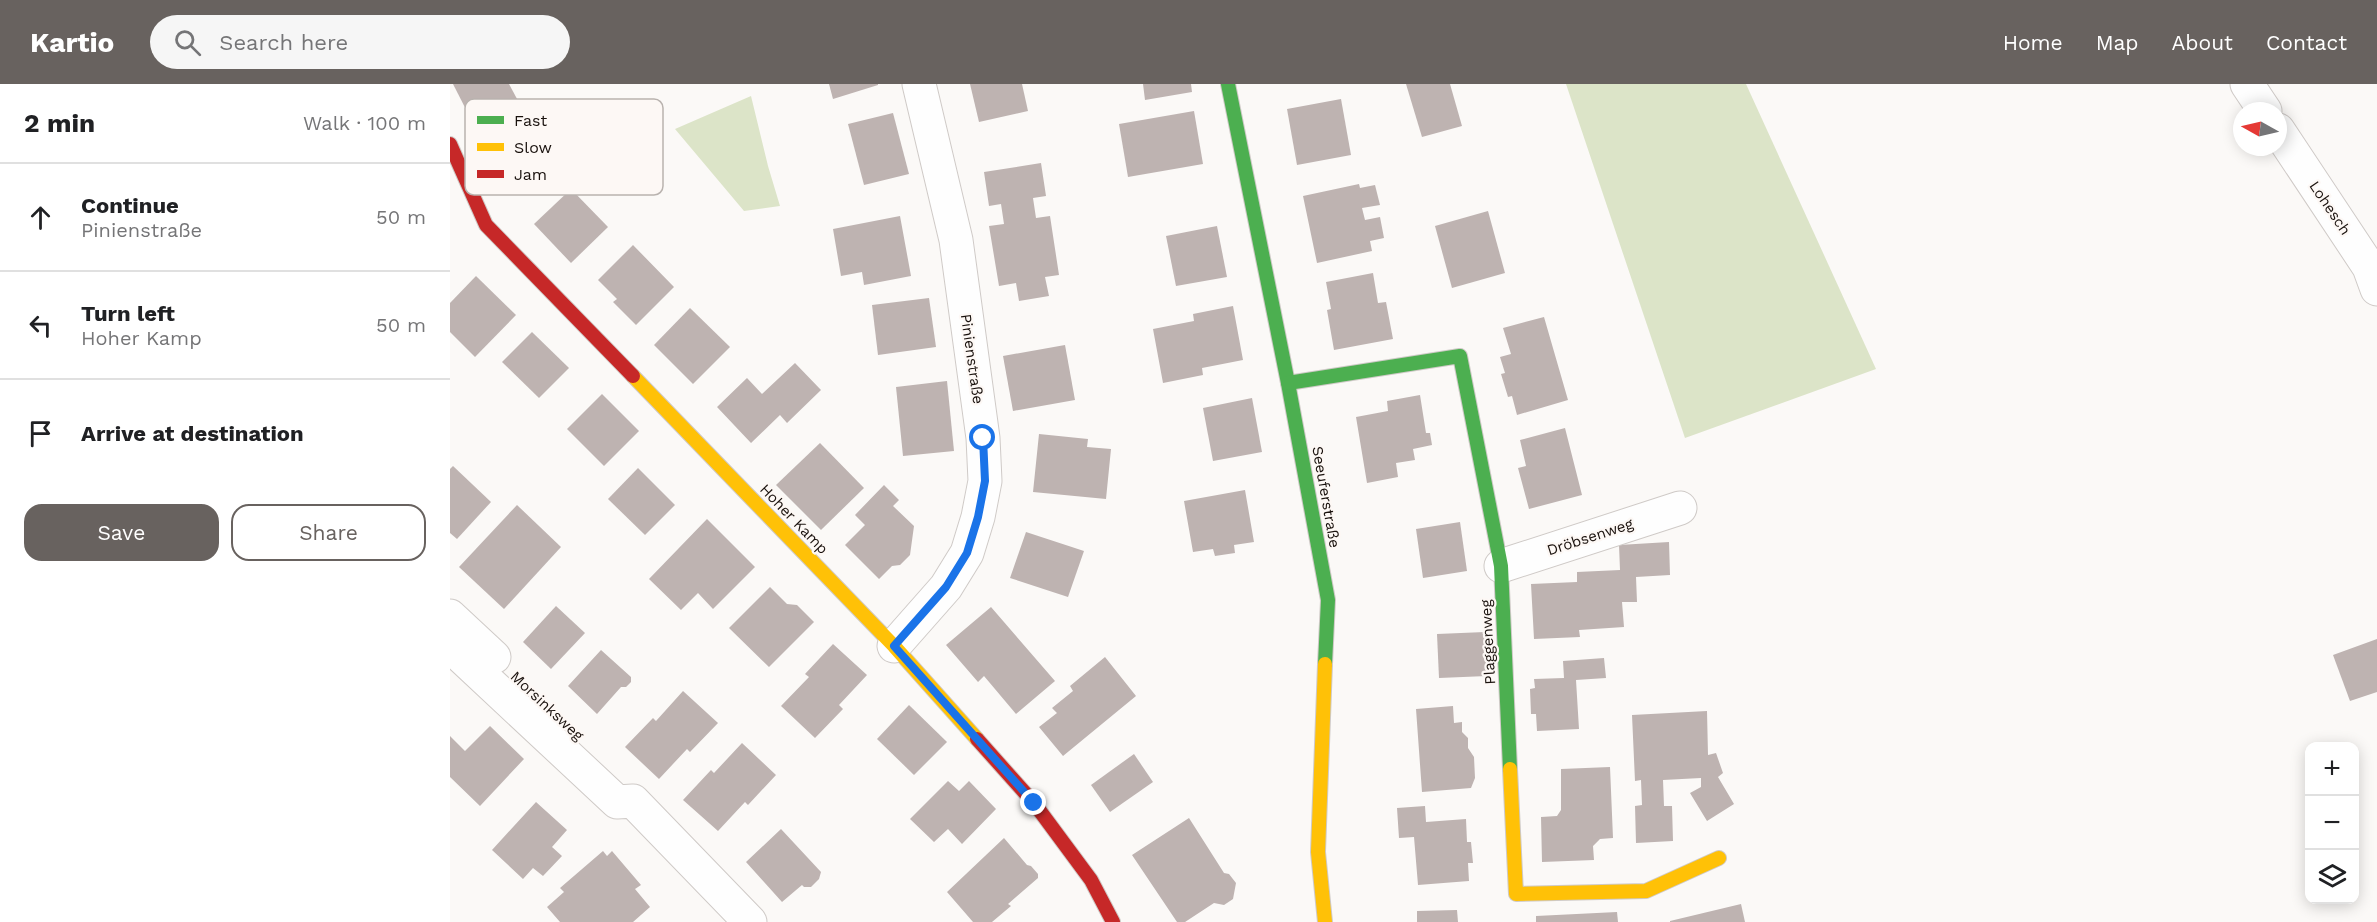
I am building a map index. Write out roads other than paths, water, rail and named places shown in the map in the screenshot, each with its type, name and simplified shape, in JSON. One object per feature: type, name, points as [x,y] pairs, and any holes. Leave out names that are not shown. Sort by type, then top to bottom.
[{"type":"street","name":"Pinienstraße","points":[[894,646],[946,587],[967,553],[978,517],[985,481],[983,438],[956,240],[920,84]]},
{"type":"street","name":"Seeuferstraße","points":[[1228,84],[1288,383],[1328,600],[1318,852],[1325,922]]},
{"type":"street","points":[[2247,84],[2259,102]]},
{"type":"street","name":"Hoher Kamp","points":[[450,144],[465,178]]},
{"type":"street","name":"Lohesch","points":[[2287,144],[2369,267],[2377,289]]},
{"type":"street","name":"Hoher Kamp","points":[[473,195],[486,225],[894,646],[1034,803],[1091,880],[1113,922]]},
{"type":"street","name":"Plaggenweg","points":[[1288,383],[1460,356],[1501,566],[1516,894],[1646,891],[1719,858]]},
{"type":"street","name":"Dröbsenweg","points":[[1501,566],[1680,508]]},
{"type":"street","name":"Morsinksweg","points":[[450,616],[635,788],[633,801]]},
{"type":"street","name":"Morsinksweg","points":[[450,646],[617,802],[633,801],[750,922]]}]
